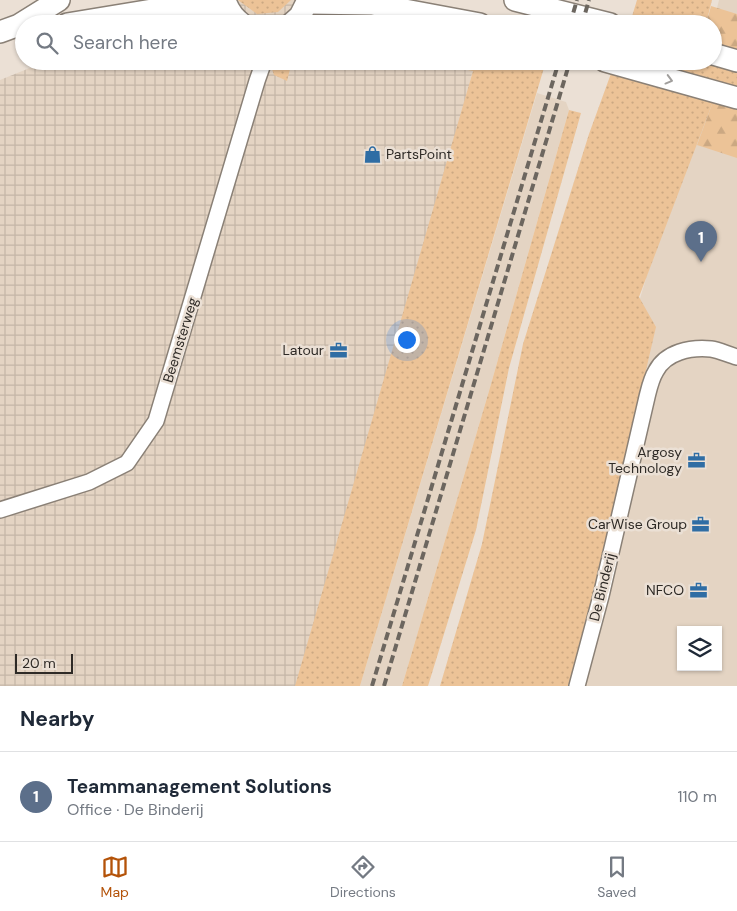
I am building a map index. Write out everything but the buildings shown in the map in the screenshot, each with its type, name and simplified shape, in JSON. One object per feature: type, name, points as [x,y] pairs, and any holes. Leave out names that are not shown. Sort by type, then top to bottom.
[{"type":"main road","points":[[35,15],[59,0]]},
{"type":"main road","points":[[515,0],[574,15]]},
{"type":"main road","points":[[301,15],[308,1],[372,4],[431,15]]},
{"type":"main road","points":[[122,15],[165,8],[226,3],[234,15]]},
{"type":"main road","points":[[722,57],[737,62]]},
{"type":"main road","points":[[637,70],[737,98]]},
{"type":"street","name":"Beemsterweg","points":[[255,70],[257,81]]},
{"type":"street","name":"Beemsterweg","points":[[0,510],[89,482],[126,463],[156,421],[261,70]]},
{"type":"street","name":"De Binderij","points":[[577,686],[601,596],[647,398],[656,371],[665,360],[677,352],[691,349],[711,349],[737,357]]},
{"type":"shaded area","points":[[202,0],[331,0],[361,15],[164,15]]},
{"type":"shaded area","points":[[719,0],[737,0],[737,686],[552,686],[638,305],[693,125],[714,99],[714,70],[722,70],[722,15],[715,15]]},
{"type":"shaded area","points":[[25,70],[473,70],[313,686],[0,686],[0,80]]},
{"type":"shaded area","points":[[537,93],[566,102],[569,110],[402,686],[360,686]]},
{"type":"green space","points":[[238,0],[291,0],[278,12],[257,14]]},
{"type":"green space","points":[[637,0],[712,0],[708,15],[632,15]]},
{"type":"green space","points":[[711,6],[737,14],[737,54],[722,50],[722,15],[708,15]]},
{"type":"green space","points":[[321,10],[360,11],[385,15],[317,15]]},
{"type":"green space","points":[[722,65],[737,70],[737,91],[661,70],[722,70]]},
{"type":"green space","points":[[272,70],[290,70],[287,81],[274,75]]},
{"type":"green space","points":[[468,70],[543,70],[360,686],[295,686],[473,71]]},
{"type":"green space","points":[[612,70],[620,70],[714,99],[639,297],[656,327],[572,686],[440,686],[482,544],[523,344],[589,134]]},
{"type":"green space","points":[[714,99],[737,106],[737,158],[697,145]]},
{"type":"green space","points":[[569,110],[581,113],[509,368],[476,530],[428,686],[402,686],[489,391]]},
{"type":"railway","points":[[573,15],[577,0]]},
{"type":"railway","points":[[585,15],[589,0]]},
{"type":"railway","points":[[372,686],[556,70]]},
{"type":"railway","points":[[384,686],[567,70]]},
{"type":"place","name":"PartsPoint","points":[[372,154]]},
{"type":"place","name":"Teammanagement Solutions","points":[[701,262]]},
{"type":"place","name":"Latour","points":[[338,350]]},
{"type":"place","name":"Argosy Technology","points":[[696,460]]},
{"type":"place","name":"CarWise Group","points":[[701,524]]},
{"type":"place","name":"NFCO","points":[[698,590]]}]
